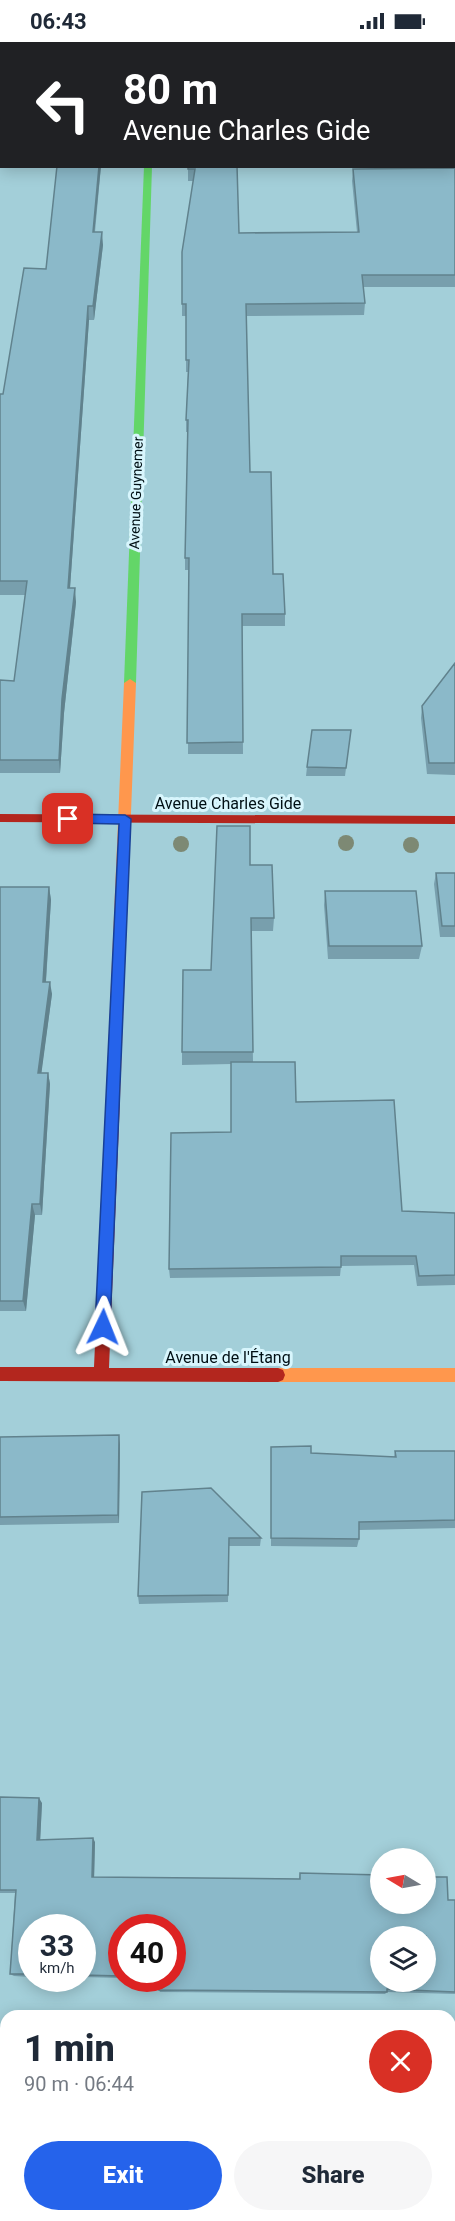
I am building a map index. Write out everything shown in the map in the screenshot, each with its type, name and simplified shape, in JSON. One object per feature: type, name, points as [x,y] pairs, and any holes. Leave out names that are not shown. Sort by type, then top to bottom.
[{"type":"street","name":"Avenue Guynemer","points":[[101,1373],[125,819],[148,168]]},
{"type":"street","name":"Avenue Charles Gide","points":[[0,818],[455,820]]},
{"type":"street","name":"Avenue de l'Étang","points":[[0,1374],[455,1375]]},
{"type":"building","points":[[57,168],[99,168],[93,232],[102,232],[93,306],[88,306],[68,588],[75,588],[62,699],[59,760],[0,760],[0,680],[14,681],[27,581],[0,581],[0,394],[3,394],[24,268],[46,269]]},
{"type":"building","points":[[237,168],[239,233],[359,232],[353,169],[455,168],[455,275],[362,275],[365,303],[246,304],[250,472],[271,472],[273,574],[283,574],[285,614],[242,614],[243,742],[187,743],[189,558],[185,558],[189,360],[186,360],[186,304],[182,304],[182,252],[195,169],[188,169]]},
{"type":"building","points":[[455,663],[455,763],[429,763],[422,706]]},
{"type":"building","points":[[312,730],[351,730],[346,768],[307,767]]},
{"type":"building","points":[[217,826],[250,826],[250,865],[272,865],[274,918],[251,918],[253,1052],[182,1052],[183,970],[211,970]]},
{"type":"building","points":[[436,873],[455,873],[455,926],[442,926]]},
{"type":"building","points":[[0,887],[49,887],[43,982],[50,982],[38,1073],[48,1073],[40,1204],[32,1204],[23,1301],[0,1301]]},
{"type":"building","points":[[325,891],[416,891],[422,946],[329,946]]},
{"type":"building","points":[[231,1062],[295,1062],[296,1102],[394,1100],[402,1211],[455,1213],[455,1275],[419,1276],[416,1256],[341,1256],[341,1267],[169,1269],[171,1133],[231,1132]]},
{"type":"building","points":[[119,1435],[118,1515],[0,1517],[0,1437]]},
{"type":"building","points":[[311,1446],[311,1453],[396,1457],[395,1451],[455,1451],[455,1520],[359,1522],[359,1539],[271,1538],[271,1447]]},
{"type":"building","points":[[211,1488],[261,1538],[229,1538],[228,1595],[138,1596],[142,1492]]},
{"type":"building","points":[[0,1797],[39,1798],[37,1840],[93,1838],[92,1877],[300,1879],[300,1873],[370,1875],[370,1914],[436,1914],[436,1877],[447,1877],[448,1900],[455,1900],[455,1992],[436,1991],[436,1926],[370,1926],[370,1992],[186,1990],[186,1914],[108,1914],[108,1976],[96,1975],[96,1914],[18,1914],[18,1974],[10,1974],[16,1890],[0,1890]]},
{"type":"traffic: fast","points":[[130,683],[148,168]]},
{"type":"traffic: slow","points":[[113,1099],[130,683]]},
{"type":"traffic: slow","points":[[278,1375],[455,1375]]},
{"type":"traffic: jam","points":[[0,818],[455,820]]},
{"type":"traffic: jam","points":[[101,1373],[113,1099]]},
{"type":"traffic: jam","points":[[0,1374],[278,1375]]},
{"type":"route","points":[[68,819],[125,819],[103,1327]]}]
